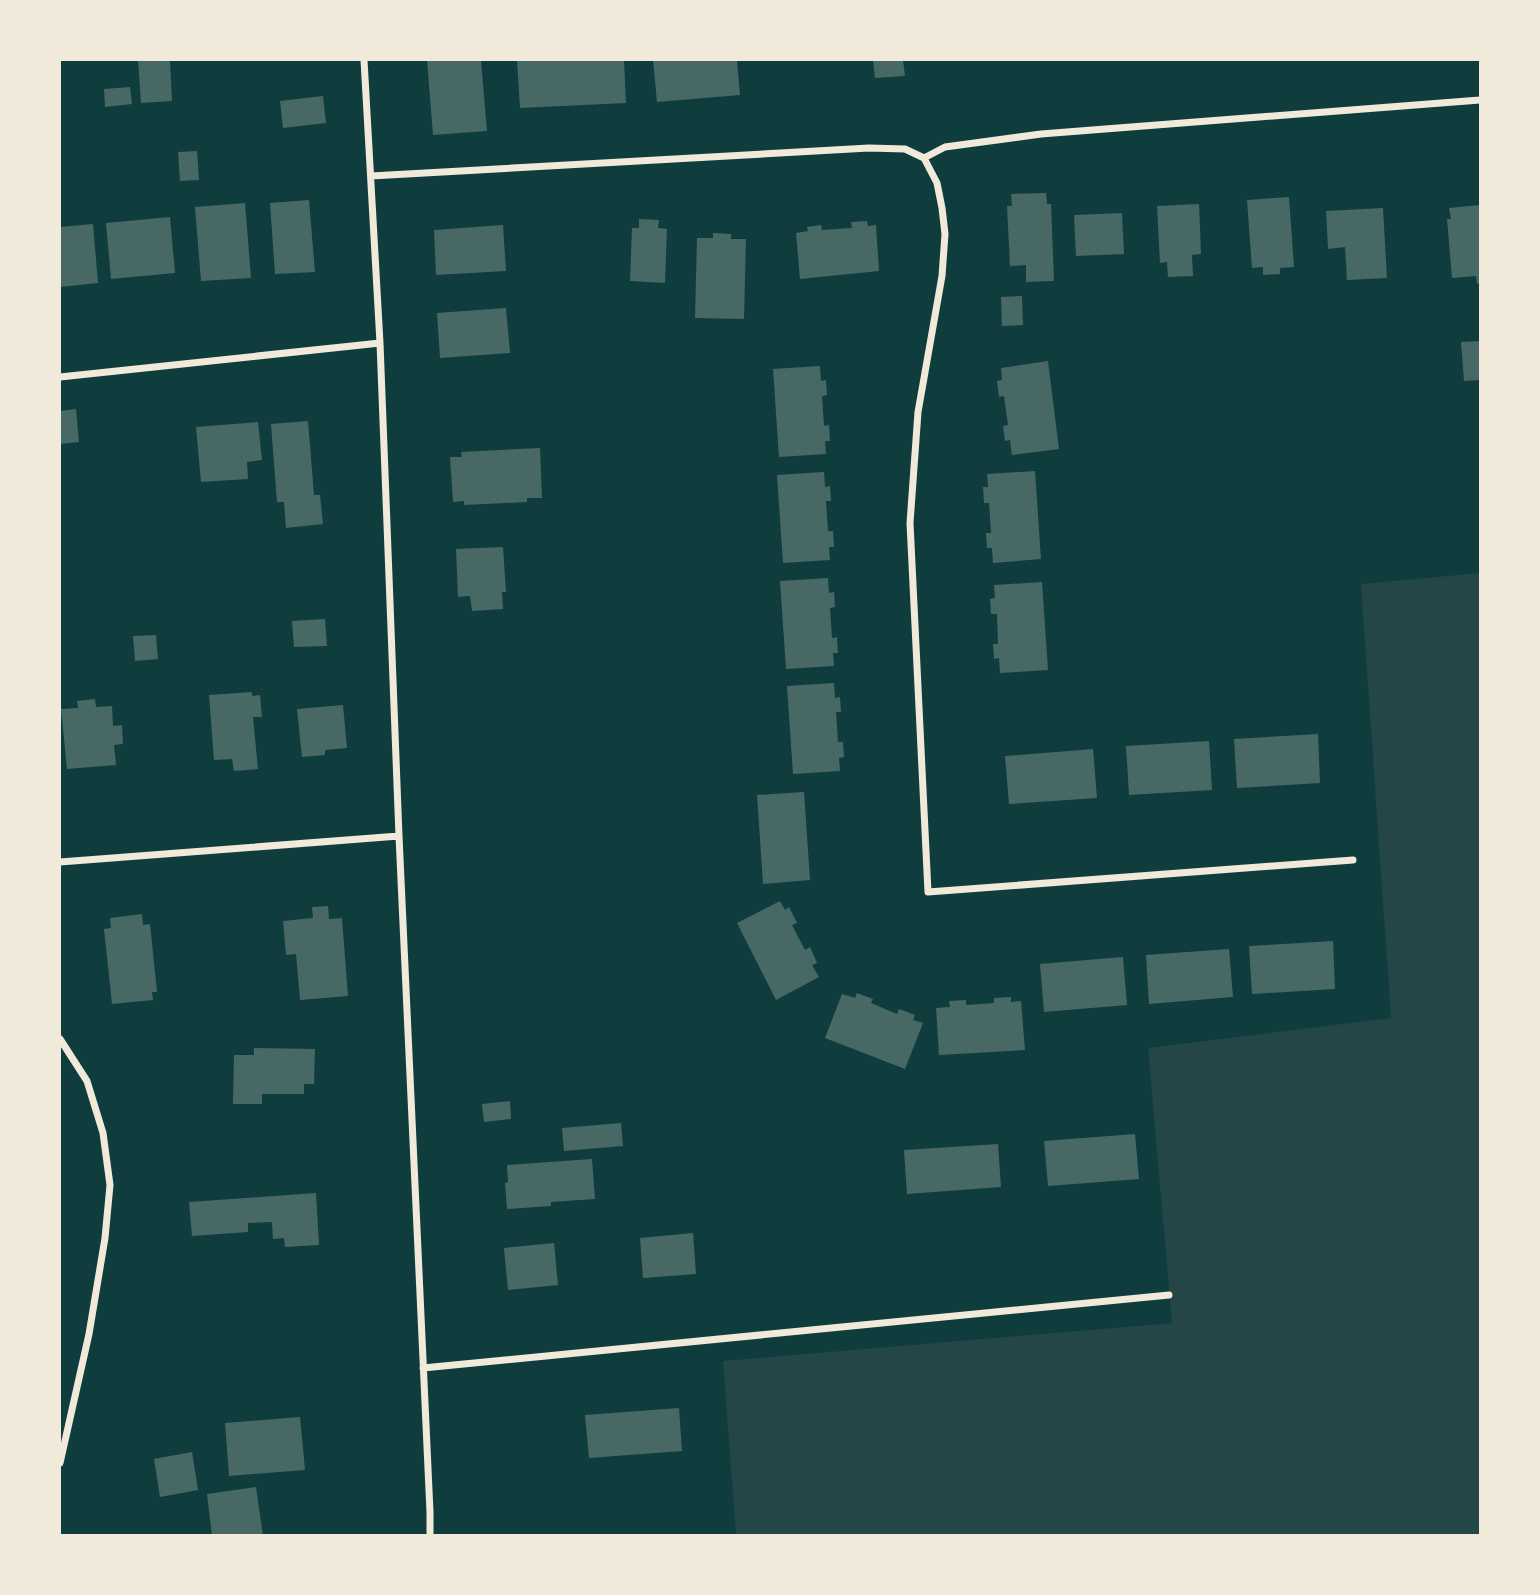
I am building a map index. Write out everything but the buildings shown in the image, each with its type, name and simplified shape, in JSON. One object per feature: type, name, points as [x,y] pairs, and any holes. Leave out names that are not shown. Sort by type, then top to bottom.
[{"type":"street","points":[[364,60],[380,343],[430,1535]]},
{"type":"street","points":[[924,158],[945,147],[1041,134],[1480,100]]},
{"type":"street","points":[[371,176],[869,148],[905,149],[924,158],[937,183],[945,234],[942,276],[918,412],[910,523],[928,892],[1353,860]]},
{"type":"street","points":[[60,377],[380,343]]},
{"type":"street","points":[[60,862],[399,836]]},
{"type":"street","points":[[60,1039],[87,1081],[103,1133],[110,1185],[105,1238],[89,1334],[60,1463]]},
{"type":"street","points":[[423,1368],[1169,1294]]},
{"type":"shaded area","points":[[1480,573],[1480,1535],[727,1535],[736,1534],[723,1361],[1172,1323],[1148,1048],[1391,1018],[1361,584]]}]
